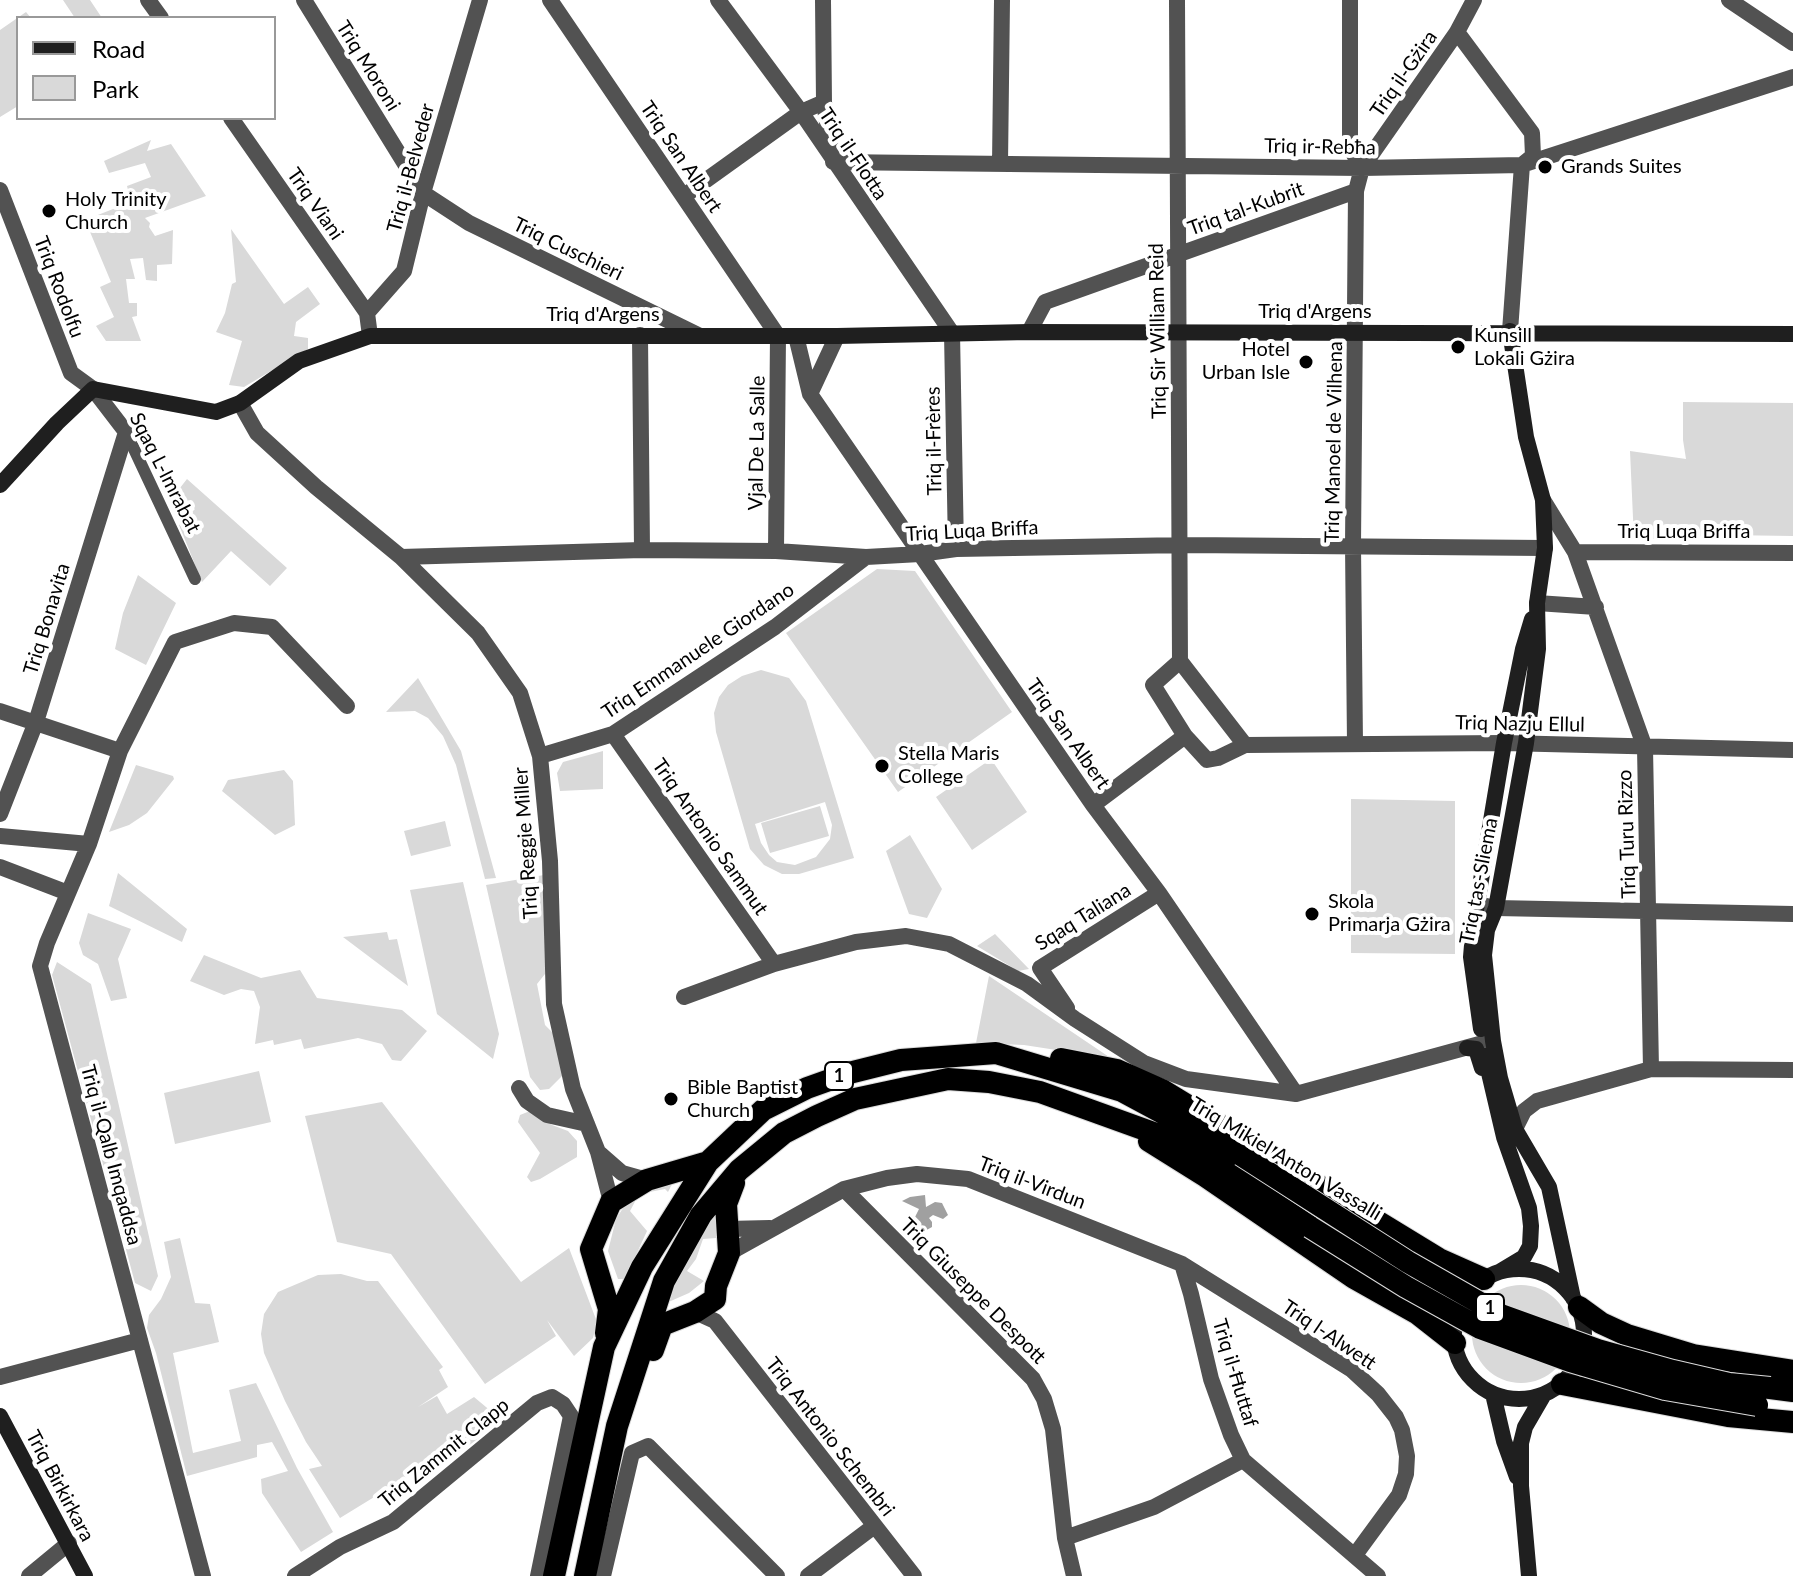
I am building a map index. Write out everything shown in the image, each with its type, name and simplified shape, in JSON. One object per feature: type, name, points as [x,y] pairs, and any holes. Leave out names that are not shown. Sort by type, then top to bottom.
[{"type":"highway","name":"Triq Mikiel Anton Vassalli","points":[[554,1576],[604,1347],[642,1267],[708,1162],[763,1110],[807,1088],[901,1060],[996,1053],[1122,1091],[1241,1155],[1396,1254],[1501,1315],[1598,1350],[1764,1396]]},
{"type":"highway","points":[[996,1053],[1036,1054],[1117,1070],[1162,1090],[1439,1259],[1492,1275]]},
{"type":"highway","name":"Triq Mikiel Anton Vassalli","points":[[585,1576],[617,1426],[664,1281],[701,1215],[739,1170],[784,1133],[855,1099],[948,1079],[989,1082],[1040,1092],[1187,1145],[1406,1287],[1480,1328],[1570,1361],[1665,1389],[1764,1396]]},
{"type":"highway","points":[[1114,1119],[1205,1176],[1354,1278],[1418,1314],[1455,1343]]},
{"type":"highway","name":"1","points":[[604,1347],[609,1309],[591,1249],[611,1202],[647,1180],[708,1162]]},
{"type":"highway","points":[[708,1311],[729,1253],[726,1204],[739,1170]]},
{"type":"highway","points":[[1576,1303],[1601,1323],[1627,1335],[1693,1355],[1793,1371]]},
{"type":"highway","name":"1","points":[[617,1426],[633,1407],[662,1325],[708,1311]]},
{"type":"highway","points":[[1553,1390],[1728,1416],[1793,1422]]},
{"type":"highway","name":"1","points":[[1764,1396],[1793,1391]]},
{"type":"highway","name":"1","points":[[1764,1396],[1793,1409]]},
{"type":"main road","name":"Triq d'Argens","points":[[240,403],[299,361],[370,336],[1510,331],[1793,334]]},
{"type":"main road","name":"Triq tas-Sliema","points":[[1510,331],[1526,437],[1543,500],[1545,548],[1537,603],[1523,649],[1504,743],[1477,904],[1471,957],[1475,1046],[1510,1133],[1549,1187],[1576,1303]]},
{"type":"main road","points":[[0,483],[93,389],[216,412],[240,403]]},
{"type":"main road","name":"Triq tas-Sliema","points":[[1492,1275],[1524,1257],[1531,1236],[1529,1208],[1510,1133],[1493,1041],[1484,955],[1487,930],[1496,908],[1526,743],[1538,649],[1537,603]]},
{"type":"main road","points":[[1529,1576],[1521,1486],[1523,1434],[1553,1390],[1579,1362],[1585,1334],[1576,1303],[1551,1277],[1526,1269],[1492,1275],[1466,1296],[1456,1318],[1455,1343],[1466,1373],[1493,1394],[1518,1400],[1553,1390]]},
{"type":"main road","points":[[1493,1394],[1504,1441],[1521,1486]]},
{"type":"main road","name":"Triq Birkirkara","points":[[0,1416],[85,1576]]},
{"type":"street","name":"Triq Moroni","points":[[304,0],[423,193]]},
{"type":"street","name":"Triq il-Belveder","points":[[367,313],[404,271],[423,193],[480,0]]},
{"type":"street","name":"Triq San Albert","points":[[550,0],[684,196],[787,336],[810,394],[1296,1094]]},
{"type":"street","name":"Triq il-Flotta","points":[[718,0],[801,112],[952,333]]},
{"type":"street","points":[[823,0],[824,102],[833,162]]},
{"type":"street","points":[[1000,164],[1002,0]]},
{"type":"street","name":"Triq Sir William Reid","points":[[1177,0],[1180,661]]},
{"type":"street","points":[[1350,0],[1350,148],[1362,168]]},
{"type":"street","name":"Triq il-Gżira","points":[[1362,168],[1457,32],[1474,0]]},
{"type":"street","points":[[1729,0],[1793,43]]},
{"type":"street","name":"Triq tas-Sliema","points":[[1457,32],[1532,133],[1533,156],[1522,165],[1510,331]]},
{"type":"street","name":"Triq ir-Rebħa","points":[[833,162],[1362,168],[1522,165],[1793,77]]},
{"type":"street","points":[[684,196],[801,112],[824,102]]},
{"type":"street","name":"Triq Viani","points":[[232,120],[367,313]]},
{"type":"street","name":"Triq Manoel de Vilhena","points":[[1355,744],[1356,191],[1362,168]]},
{"type":"street","name":"Triq Rodolfu","points":[[0,190],[71,373],[93,389]]},
{"type":"street","name":"Triq tal-Kubrit","points":[[1029,332],[1045,302],[1356,191]]},
{"type":"street","name":"Triq Cuschieri","points":[[423,193],[469,223],[698,335]]},
{"type":"street","points":[[367,313],[370,336]]},
{"type":"street","name":"Triq il-Frères","points":[[952,333],[956,549]]},
{"type":"street","points":[[640,335],[642,550]]},
{"type":"street","name":"Vjal De La Salle","points":[[776,551],[778,355],[787,336]]},
{"type":"street","points":[[810,394],[837,336]]},
{"type":"street","name":"Triq San Albert","points":[[778,355],[785,377],[810,394]]},
{"type":"street","name":"Sqaq L-Imrabat","points":[[93,389],[126,432],[195,579]]},
{"type":"street","name":"Triq Reggie Miller","points":[[240,403],[257,433],[316,487],[401,557],[478,633],[520,693],[540,756],[550,861],[554,1004],[573,1089],[598,1152],[611,1202]]},
{"type":"street","name":"Triq Bonavita","points":[[0,814],[36,722],[126,432]]},
{"type":"street","name":"Triq Turu Rizzo","points":[[1543,500],[1575,552],[1645,748],[1651,1069]]},
{"type":"street","name":"Triq Luqa Briffa","points":[[401,557],[642,550],[776,551],[866,557],[956,549],[1180,545],[1545,548]]},
{"type":"street","name":"Triq Luqa Briffa","points":[[1575,552],[1793,553]]},
{"type":"street","name":"Triq Emmanuele Giordano","points":[[540,756],[613,734],[775,627],[866,557]]},
{"type":"street","points":[[1537,603],[1596,607]]},
{"type":"street","name":"Triq il-Qalb Imqaddsa","points":[[203,1576],[40,966],[89,844],[120,751],[175,642],[234,623],[272,627],[347,706]]},
{"type":"street","points":[[1180,661],[1245,745],[1207,760],[1185,736],[1153,690],[1153,685],[1180,661]]},
{"type":"street","points":[[0,711],[120,751]]},
{"type":"street","name":"Triq Antonio Sammut","points":[[613,734],[774,964]]},
{"type":"street","points":[[1093,805],[1185,736]]},
{"type":"street","name":"Triq Nazju Ellul","points":[[1245,745],[1526,743],[1793,750]]},
{"type":"street","points":[[0,836],[89,844]]},
{"type":"street","points":[[0,867],[68,893]]},
{"type":"street","name":"Sqaq Taliana","points":[[1075,1019],[1040,968],[1159,893]]},
{"type":"street","points":[[1477,904],[1496,908],[1793,914]]},
{"type":"street","points":[[684,997],[774,964],[856,942],[906,936],[949,944],[1027,984],[1144,1063],[1186,1079],[1296,1094],[1475,1046]]},
{"type":"street","points":[[1510,1133],[1524,1111],[1537,1101],[1651,1069],[1793,1070]]},
{"type":"street","points":[[519,1088],[527,1101],[547,1115],[587,1124]]},
{"type":"street","points":[[598,1152],[622,1173],[647,1180]]},
{"type":"street","name":"Triq il-Virdun","points":[[729,1253],[844,1189],[903,1175],[968,1179],[1182,1264]]},
{"type":"street","name":"Triq Giuseppe Despott","points":[[844,1189],[1033,1379],[1044,1399],[1053,1429],[1065,1538],[1074,1576]]},
{"type":"street","name":"Triq il-Virdun","points":[[727,1229],[776,1228]]},
{"type":"street","name":"Triq il-Ħuttaf","points":[[1182,1264],[1211,1379],[1243,1460],[1378,1576]]},
{"type":"street","name":"Triq l-Alwett","points":[[1182,1264],[1352,1370],[1378,1394],[1396,1417],[1407,1456],[1406,1474],[1399,1495],[1355,1555]]},
{"type":"street","name":"Triq Antonio Schembri","points":[[708,1311],[914,1576]]},
{"type":"street","points":[[0,1377],[140,1340]]},
{"type":"street","name":"Triq Zammit Clapp","points":[[295,1576],[340,1547],[393,1522],[537,1403],[552,1397],[563,1404],[571,1416],[538,1576]]},
{"type":"street","points":[[603,1576],[632,1453],[648,1446],[777,1576]]},
{"type":"street","points":[[1065,1538],[1154,1507],[1243,1460]]},
{"type":"street","points":[[808,1576],[873,1527]]},
{"type":"street","points":[[29,1576],[69,1543]]},
{"type":"green space","points":[[63,0],[90,0],[101,16],[74,16]]},
{"type":"green space","points":[[16,19],[16,107],[0,117],[0,30]]},
{"type":"green space","points":[[151,140],[147,151],[171,144],[206,196],[145,218],[155,236],[173,230],[172,264],[157,265],[157,281],[146,280],[143,258],[130,259],[135,279],[126,279],[129,303],[137,303],[137,316],[132,317],[141,341],[106,341],[96,326],[114,317],[100,287],[111,282],[85,220],[131,202],[127,186],[151,177],[145,163],[109,173],[104,161]]},
{"type":"green space","points":[[231,229],[284,304],[308,287],[320,304],[296,322],[294,336],[308,338],[308,349],[244,387],[229,385],[242,341],[216,332],[225,313],[232,284],[236,282]]},
{"type":"green space","points":[[1683,402],[1793,403],[1793,536],[1725,535],[1634,540],[1630,451],[1686,459]]},
{"type":"green space","points":[[187,479],[287,568],[270,586],[231,551],[202,582],[179,525],[195,509],[176,493]]},
{"type":"green space","points":[[877,569],[915,571],[1012,712],[898,792],[786,633]]},
{"type":"green space","points":[[138,575],[176,603],[146,665],[115,649],[123,613]]},
{"type":"green space","points":[[761,670],[789,678],[806,701],[854,858],[799,874],[782,874],[764,865],[750,849],[716,732],[714,713],[719,697],[728,685],[742,676]],"holes":[[[825,802],[832,825],[830,839],[816,857],[795,865],[777,862],[769,855],[755,824]]]},
{"type":"green space","points":[[418,678],[461,751],[496,878],[485,879],[456,765],[443,736],[428,718],[415,711],[386,712]]},
{"type":"green space","points":[[603,751],[603,789],[560,791],[557,773],[563,762]]},
{"type":"green space","points":[[991,759],[1027,812],[972,850],[936,797]]},
{"type":"green space","points":[[136,765],[173,776],[174,779],[147,813],[129,825],[109,832]]},
{"type":"green space","points":[[284,770],[293,781],[295,825],[275,835],[222,791],[228,780]]},
{"type":"green space","points":[[1351,799],[1455,801],[1455,954],[1351,953]]},
{"type":"green space","points":[[820,806],[829,836],[770,853],[761,823]]},
{"type":"green space","points":[[445,821],[451,846],[411,856],[404,831]]},
{"type":"green space","points":[[910,835],[942,889],[927,918],[909,914],[886,851]]},
{"type":"green space","points":[[118,873],[187,929],[182,942],[109,906]]},
{"type":"green space","points":[[544,875],[545,974],[537,984],[545,1025],[554,1034],[563,1075],[549,1089],[540,1090],[530,1077],[486,885]]},
{"type":"green space","points":[[463,882],[499,1034],[493,1059],[437,1014],[410,890]]},
{"type":"green space","points":[[88,913],[131,929],[118,959],[127,998],[111,1001],[98,964],[83,955],[79,943]]},
{"type":"green space","points":[[387,932],[389,940],[397,939],[408,986],[343,937]]},
{"type":"green space","points":[[995,934],[1029,969],[1018,971],[977,946]]},
{"type":"green space","points":[[204,955],[261,978],[300,970],[317,998],[402,1010],[427,1031],[401,1061],[392,1060],[382,1044],[358,1038],[304,1049],[301,1039],[274,1045],[273,1040],[255,1044],[260,1007],[254,991],[241,989],[224,995],[190,981]]},
{"type":"green space","points":[[57,962],[91,984],[158,1276],[151,1291],[135,1283],[52,975]]},
{"type":"green space","points":[[989,976],[1121,1065],[1076,1053],[1024,1045],[976,1043]]},
{"type":"green space","points":[[259,1071],[271,1122],[175,1144],[164,1093]]},
{"type":"green space","points":[[382,1102],[521,1282],[569,1248],[597,1322],[593,1338],[574,1356],[547,1320],[556,1336],[485,1384],[391,1254],[337,1242],[305,1116]]},
{"type":"green space","points":[[530,1111],[568,1131],[577,1141],[577,1157],[531,1182],[527,1177],[540,1153],[518,1122],[520,1115]]},
{"type":"green space","points":[[674,1180],[668,1192],[665,1189],[639,1194],[630,1211],[647,1231],[625,1279],[618,1279],[608,1251],[616,1219],[645,1185]]},
{"type":"green space","points":[[716,1212],[720,1221],[716,1222],[716,1238],[703,1239],[696,1259],[687,1271],[704,1281],[689,1293],[664,1304],[709,1213]]},
{"type":"green space","points":[[180,1238],[195,1303],[210,1304],[219,1342],[173,1353],[193,1453],[241,1441],[229,1390],[256,1383],[297,1468],[333,1532],[301,1552],[262,1493],[261,1479],[288,1471],[272,1442],[257,1445],[257,1457],[187,1476],[147,1328],[149,1315],[171,1277],[164,1242]]},
{"type":"green space","points":[[341,1274],[378,1281],[443,1367],[439,1370],[448,1387],[418,1407],[437,1396],[447,1414],[474,1397],[498,1417],[480,1437],[451,1459],[446,1453],[340,1518],[309,1469],[322,1466],[285,1401],[264,1353],[261,1334],[264,1314],[278,1292],[318,1275]]},
{"type":"green space","points":[[1521,1285],[1540,1288],[1556,1299],[1567,1315],[1570,1334],[1567,1353],[1556,1369],[1540,1380],[1521,1383],[1502,1380],[1486,1369],[1475,1353],[1472,1334],[1475,1315],[1486,1299],[1502,1288]]},
{"type":"shaded area","points":[[925,1195],[926,1207],[935,1202],[942,1203],[948,1215],[943,1219],[933,1215],[929,1218],[932,1227],[923,1232],[915,1230],[912,1223],[919,1209],[902,1201]]},
{"type":"place","name":"Grands Suites","points":[[1545,167]]},
{"type":"place","name":"Holy Trinity Church","points":[[49,211]]},
{"type":"place","name":"Kunsill Lokali Gżira","points":[[1458,347]]},
{"type":"place","name":"Hotel Urban Isle","points":[[1306,362]]},
{"type":"place","name":"Stella Maris College","points":[[882,766]]},
{"type":"place","name":"Skola Primarja Gżira","points":[[1312,914]]},
{"type":"place","name":"Bible Baptist Church","points":[[671,1099]]}]
